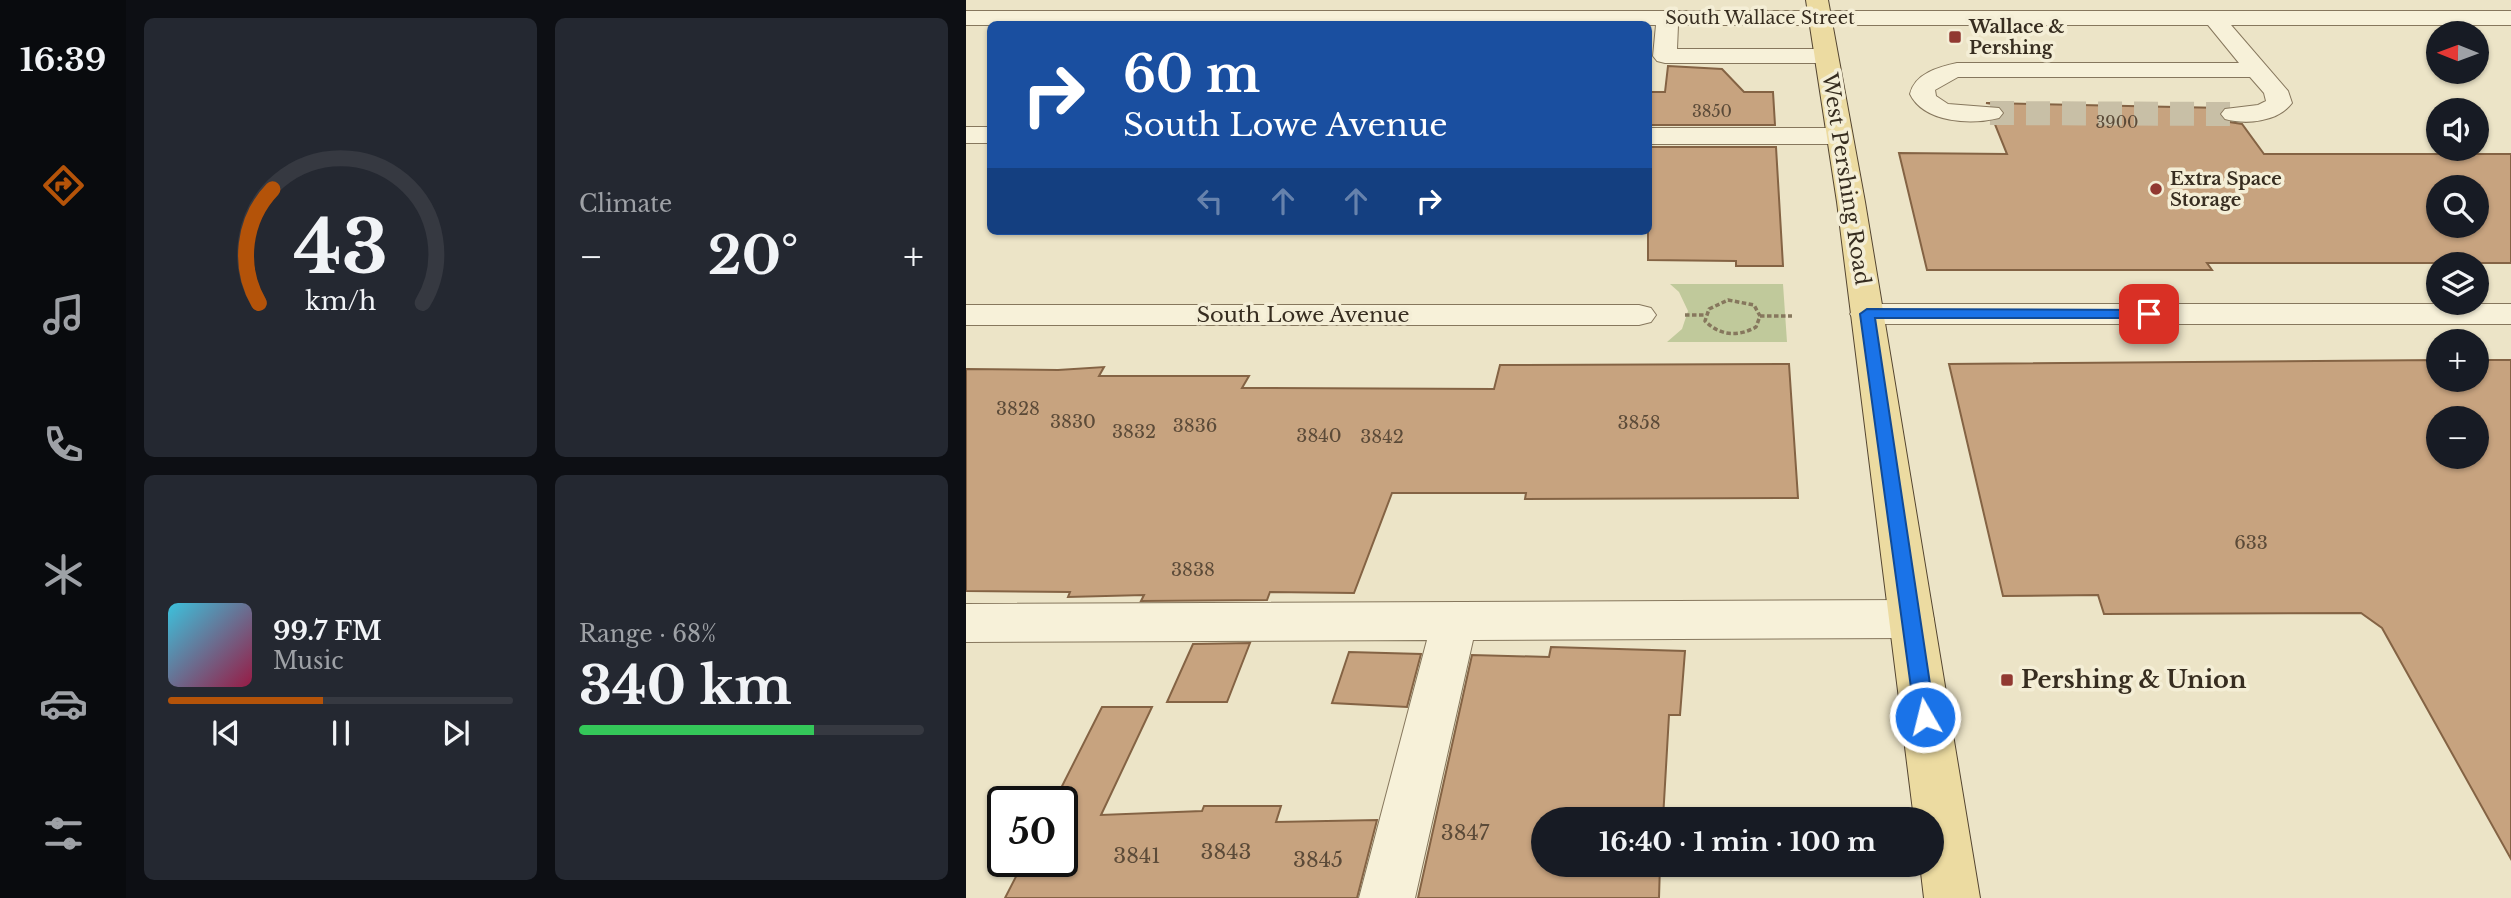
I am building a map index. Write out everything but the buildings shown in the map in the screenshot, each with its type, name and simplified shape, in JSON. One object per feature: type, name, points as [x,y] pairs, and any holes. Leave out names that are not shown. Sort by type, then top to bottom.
[{"type":"main road","name":"West Pershing Road","points":[[1818,9],[1867,314],[1952,898]]},
{"type":"street","name":"South Wallace Street","points":[[966,18],[1626,9],[1668,18],[1818,9],[2214,18],[2511,18]]},
{"type":"street","points":[[1668,18],[1665,56],[1826,56]]},
{"type":"street","points":[[2214,18],[2276,91],[2279,103],[2273,109],[2260,113],[2234,114]]},
{"type":"street","points":[[1990,113],[1950,111],[1934,107],[1926,100],[1924,86],[1933,78],[1957,70],[2257,70]]},
{"type":"street","points":[[966,135],[987,135]]},
{"type":"street","points":[[1652,136],[1839,136]]},
{"type":"street","points":[[1867,314],[2511,314]]},
{"type":"street","name":"South Lowe Avenue","points":[[966,315],[1639,315]]},
{"type":"street","points":[[966,623],[1911,619]]},
{"type":"street","points":[[1387,898],[1455,621]]},
{"type":"path","points":[[1728,300],[1754,305],[1760,316],[1756,327],[1732,334],[1715,330],[1705,316],[1712,305],[1728,300]]},
{"type":"path","points":[[1760,316],[1792,316]]},
{"type":"green space","points":[[1670,284],[1783,284],[1787,342],[1667,342],[1682,329],[1688,311],[1679,292]]},
{"type":"tunnel","points":[[1990,113],[2234,114]]},
{"type":"place","name":"Wallace & Pershing","points":[[1955,37]]},
{"type":"place","name":"Extra Space Storage","points":[[2156,189]]},
{"type":"place","name":"Pershing & Union","points":[[2007,680]]},
{"type":"route","points":[[1925,717],[1867,314],[2149,314]]}]
